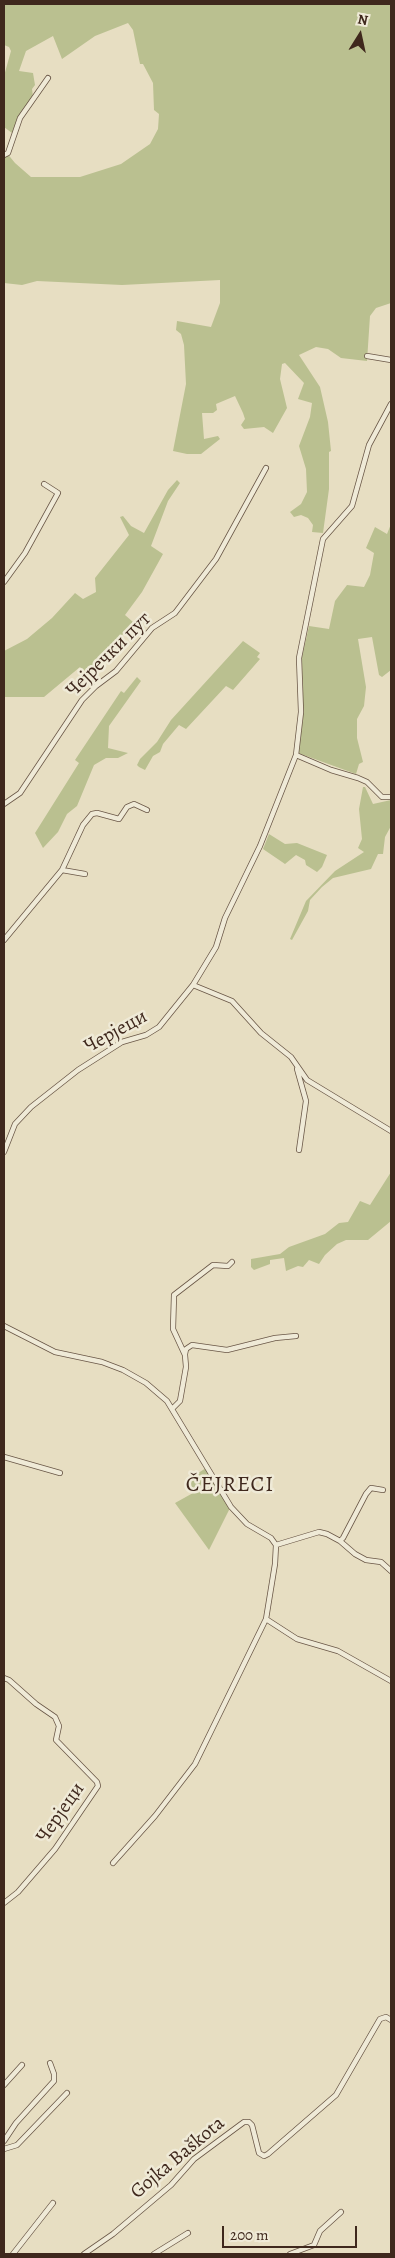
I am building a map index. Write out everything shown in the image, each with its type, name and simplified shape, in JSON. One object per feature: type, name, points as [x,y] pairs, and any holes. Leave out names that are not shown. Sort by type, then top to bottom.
[{"type":"street","points":[[4,155],[8,153],[20,118],[48,78]]},
{"type":"street","points":[[367,356],[391,360]]},
{"type":"street","name":"Черјеци","points":[[4,1152],[15,1124],[31,1107],[78,1070],[122,1042],[152,1032],[168,1017],[193,984],[216,947],[225,918],[260,846],[296,756],[301,712],[299,658],[323,539],[352,506],[369,445],[391,404]]},
{"type":"street","name":"Чејречки пут","points":[[4,804],[20,793],[82,700],[96,686],[116,671],[152,628],[175,612],[216,559],[266,468]]},
{"type":"street","points":[[4,582],[25,553],[58,493],[44,484]]},
{"type":"street","points":[[296,756],[358,778],[367,782],[382,797],[391,797]]},
{"type":"street","points":[[4,940],[62,870],[82,826],[92,814],[97,813],[118,819],[127,806],[134,804],[147,810]]},
{"type":"street","points":[[62,870],[86,874]]},
{"type":"street","points":[[193,984],[232,1001],[261,1034],[295,1062],[311,1084],[377,1120],[391,1131]]},
{"type":"street","points":[[295,1062],[306,1100],[300,1150]]},
{"type":"street","points":[[185,1355],[173,1329],[174,1295],[213,1265],[228,1266],[232,1262]]},
{"type":"street","points":[[4,1326],[55,1352],[102,1362],[123,1370],[146,1384],[173,1408],[231,1507],[247,1524],[271,1538],[276,1545],[275,1564],[266,1619],[195,1764],[154,1816],[113,1863]]},
{"type":"street","points":[[173,1408],[178,1405],[182,1394],[186,1367],[186,1349],[192,1345],[227,1350],[275,1338],[296,1336]]},
{"type":"street","points":[[4,1456],[60,1473]]},
{"type":"street","points":[[340,1541],[372,1488],[383,1490]]},
{"type":"street","points":[[276,1545],[319,1532],[340,1541],[355,1554],[366,1560],[381,1562],[391,1571]]},
{"type":"street","points":[[266,1619],[296,1639],[338,1651],[391,1681]]},
{"type":"street","name":"Черјеци","points":[[4,1678],[55,1717],[59,1726],[56,1740],[97,1782],[98,1786],[55,1850],[18,1892],[4,1903]]},
{"type":"street","name":"Gojka Baškota","points":[[84,2254],[171,2185],[194,2159],[244,2122],[249,2122],[252,2125],[259,2153],[264,2156],[268,2154],[336,2095],[380,2019],[386,2017],[391,2020]]},
{"type":"street","points":[[4,2141],[16,2123],[54,2081],[54,2074],[50,2064]]},
{"type":"street","points":[[4,2085],[22,2065]]},
{"type":"street","points":[[4,2149],[17,2145],[67,2093]]},
{"type":"street","points":[[13,2254],[53,2203]]},
{"type":"street","points":[[290,2254],[314,2245],[320,2231],[341,2212]]},
{"type":"street","points":[[154,2254],[188,2233]]},
{"type":"green space","points":[[4,4],[391,4],[391,303],[376,308],[370,316],[367,361],[341,358],[328,349],[316,347],[299,355],[320,387],[328,422],[331,451],[329,452],[329,489],[323,533],[312,532],[313,525],[308,518],[301,515],[294,517],[290,512],[301,504],[307,492],[306,469],[299,446],[310,417],[312,403],[298,399],[304,383],[285,363],[282,364],[280,379],[287,408],[273,433],[264,427],[244,429],[241,425],[245,419],[235,396],[216,404],[217,410],[213,413],[202,413],[204,439],[218,436],[220,439],[201,454],[173,451],[186,384],[184,345],[181,334],[176,330],[177,321],[211,327],[220,303],[220,280],[122,285],[37,281],[22,285],[4,283],[4,153],[6,152],[31,177],[80,177],[121,164],[150,144],[158,129],[159,114],[154,110],[153,83],[143,64],[140,64],[133,30],[128,23],[95,36],[62,59],[53,36],[26,51],[19,71],[33,73],[35,85],[32,89],[33,97],[19,116],[12,133],[4,127],[4,76],[11,51],[9,47],[4,45]]},
{"type":"green space","points":[[177,480],[180,483],[168,501],[151,546],[163,554],[142,592],[125,615],[133,622],[88,676],[80,667],[44,697],[4,697],[4,651],[27,639],[52,618],[75,593],[83,599],[96,592],[95,578],[129,535],[120,517],[123,516],[131,526],[144,533],[168,490]]},
{"type":"green space","points":[[391,524],[391,670],[382,677],[379,675],[372,637],[358,639],[366,687],[364,706],[357,719],[357,738],[363,762],[359,764],[356,774],[298,753],[303,718],[302,657],[309,626],[329,629],[335,601],[347,585],[364,587],[370,575],[374,553],[366,548],[375,527],[387,534]]},
{"type":"green space","points":[[243,641],[260,653],[257,657],[260,659],[233,690],[226,686],[186,729],[179,725],[163,744],[160,752],[153,756],[145,770],[139,767],[137,765],[140,759],[157,742],[171,720]]},
{"type":"green space","points":[[137,677],[141,681],[109,726],[108,748],[128,753],[118,758],[106,758],[94,765],[77,806],[67,814],[58,832],[43,848],[35,833],[79,763],[75,760],[121,691],[124,693]]},
{"type":"green space","points":[[363,787],[365,787],[373,804],[391,800],[391,826],[385,837],[383,854],[378,854],[371,869],[333,878],[322,887],[310,900],[308,911],[292,940],[290,939],[306,901],[335,871],[364,852],[358,848],[362,839],[359,809]]},
{"type":"green space","points":[[269,834],[285,844],[297,843],[327,855],[322,867],[317,872],[306,865],[305,860],[296,855],[285,864],[263,849]]},
{"type":"green space","points":[[391,1172],[391,1221],[368,1240],[346,1240],[337,1244],[325,1255],[319,1264],[309,1260],[303,1267],[298,1266],[286,1271],[284,1258],[270,1260],[270,1264],[254,1270],[251,1267],[251,1259],[280,1254],[289,1247],[325,1234],[339,1223],[348,1222],[360,1201],[370,1205]]},
{"type":"green space","points":[[206,1468],[230,1508],[209,1550],[175,1503],[193,1493],[186,1481]]},
{"type":"district","name":"ČEJRECI","points":[[230,1486]]}]
